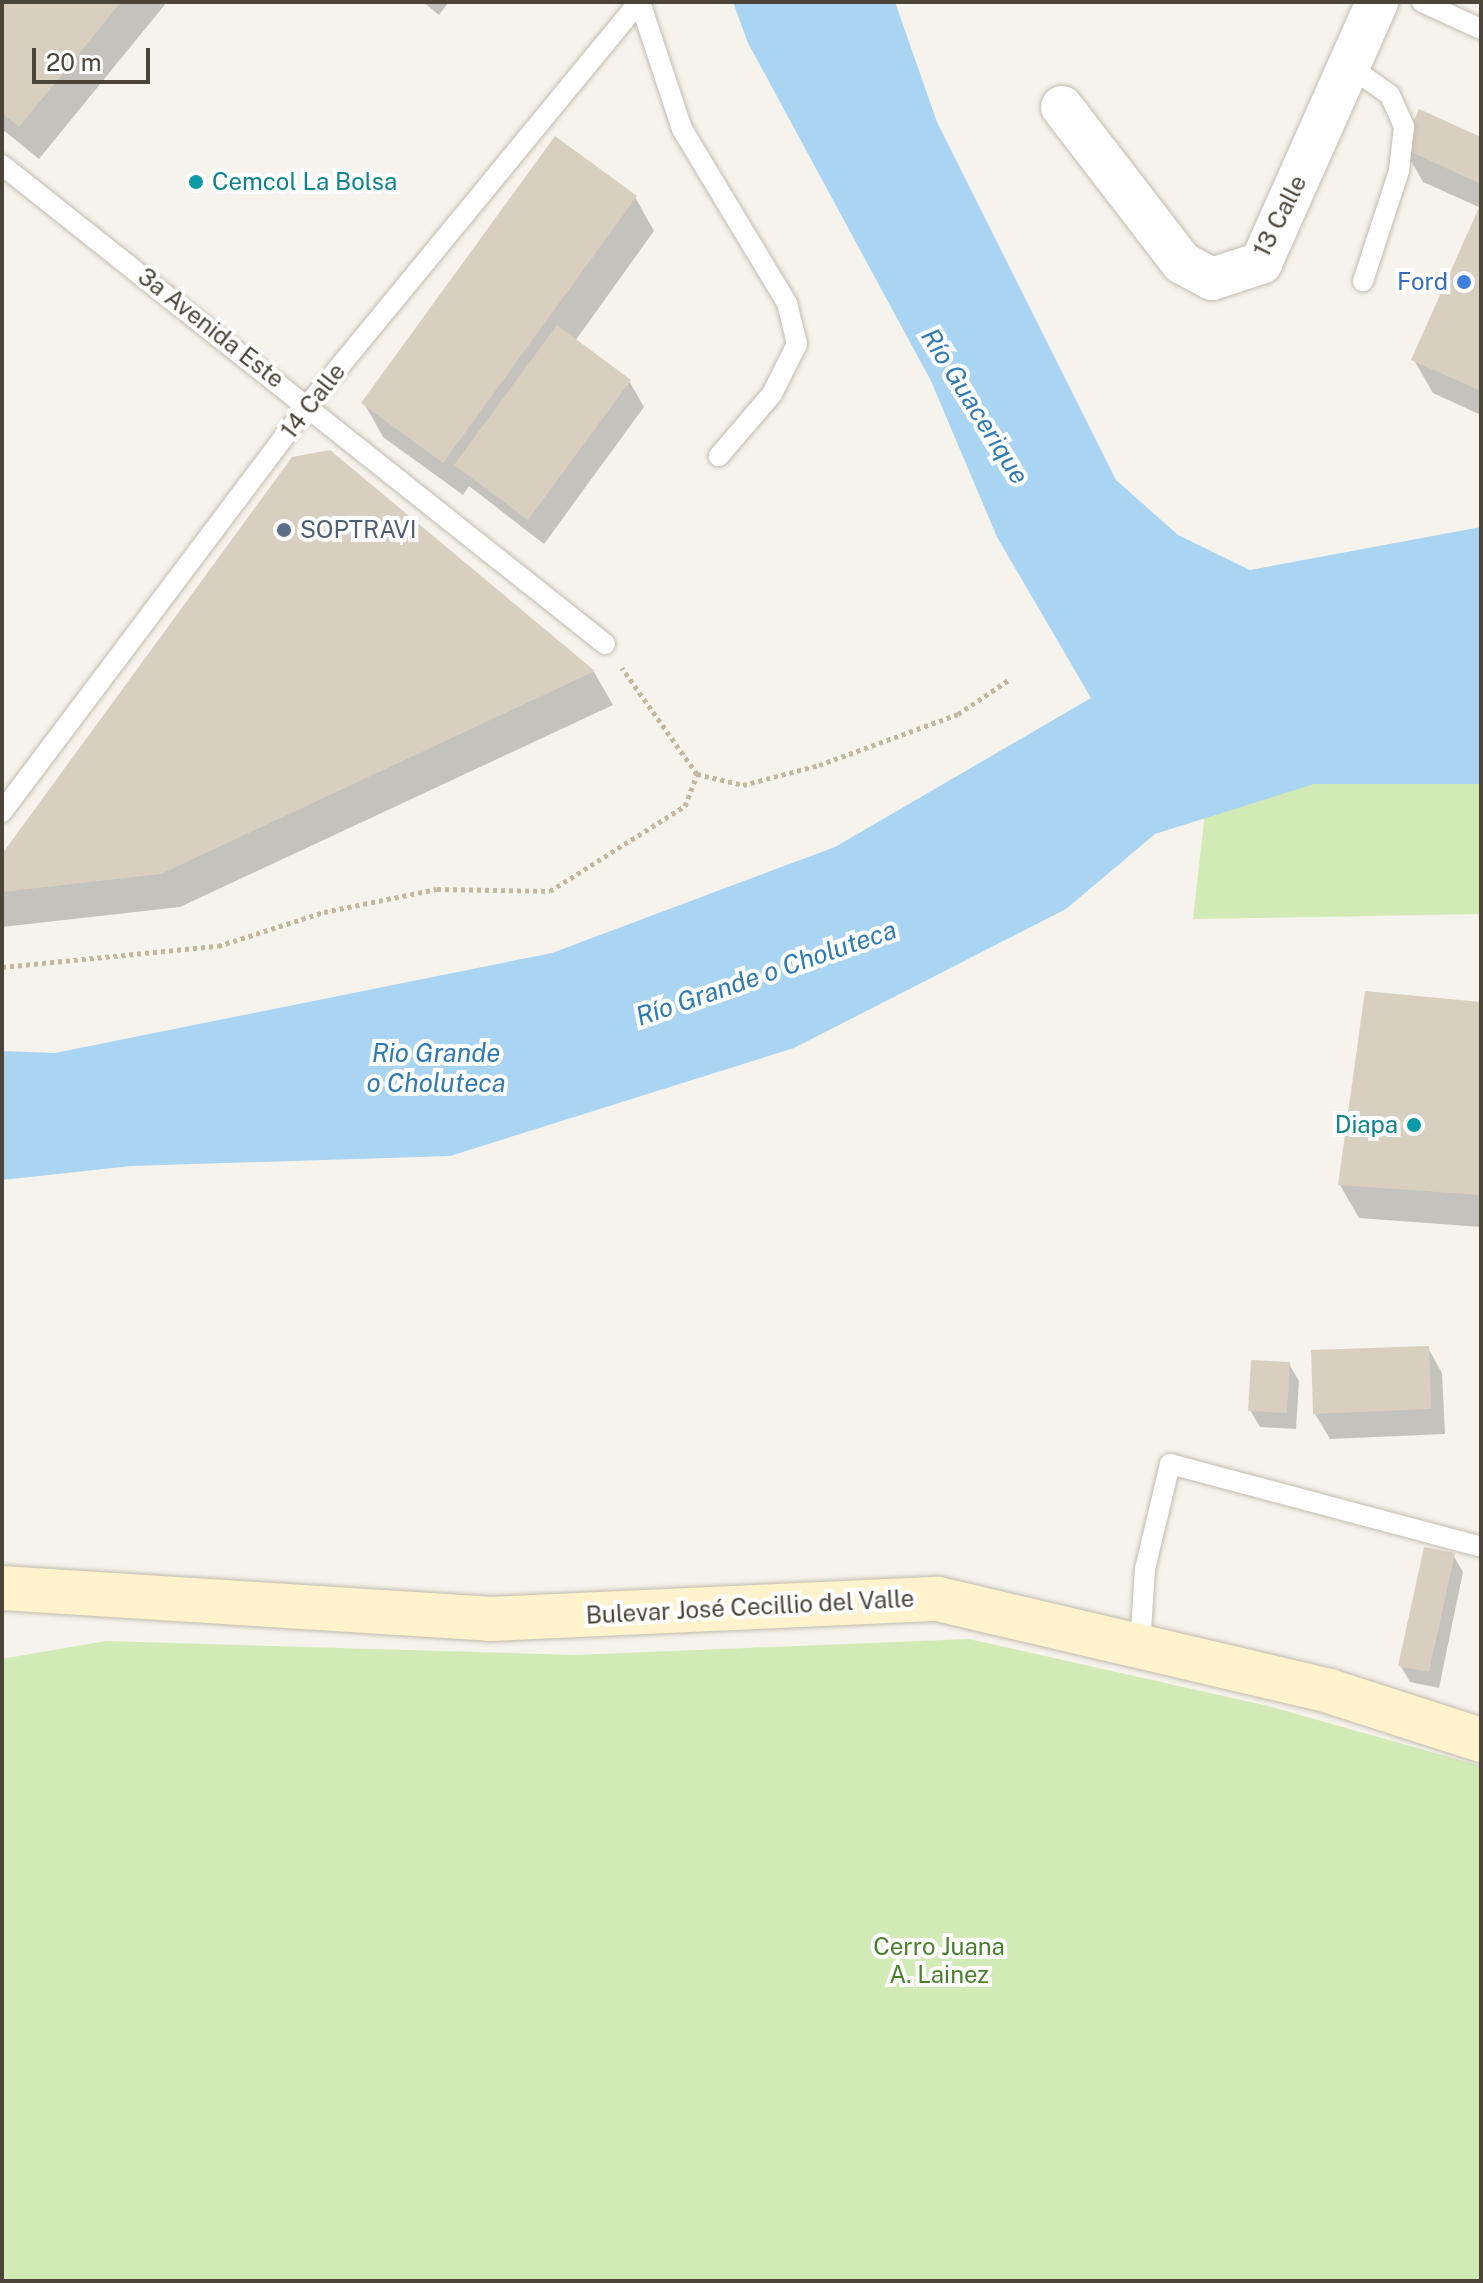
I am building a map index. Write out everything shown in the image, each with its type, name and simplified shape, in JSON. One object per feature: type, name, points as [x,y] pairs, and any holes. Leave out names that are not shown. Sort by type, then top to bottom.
[{"type":"main road","name":"Bulevar José Cecillio del Valle","points":[[2,1588],[490,1619],[938,1599],[1329,1691],[1481,1740]]},
{"type":"street","name":"13 Calle","points":[[1062,107],[1182,263],[1212,279],[1261,263],[1377,2]]},
{"type":"lane","name":"14 Calle","points":[[2,812],[308,405],[640,2]]},
{"type":"lane","points":[[640,2],[682,129],[787,303],[797,344],[772,394],[719,456]]},
{"type":"lane","points":[[1422,2],[1481,29]]},
{"type":"lane","points":[[1349,66],[1390,95],[1404,127],[1399,171],[1363,281]]},
{"type":"lane","name":"3a Avenida Este","points":[[2,166],[308,405],[605,644]]},
{"type":"lane","points":[[1140,1646],[1145,1569],[1170,1464],[1481,1547]]},
{"type":"path","points":[[605,644],[697,774],[743,785],[819,765],[958,714],[1010,679]]},
{"type":"path","points":[[2,967],[218,946],[324,912],[437,889],[550,891],[685,806],[697,774]]},
{"type":"green space","points":[[1481,768],[1481,914],[1193,919],[1209,776]]},
{"type":"green space","name":"Cerro Juana A. Lainez","points":[[969,1639],[1268,1706],[1481,1766],[1481,2281],[2,2281],[2,1659],[106,1641],[575,1655]]},
{"type":"water","points":[[733,2],[895,2],[937,122],[1116,480],[1178,535],[1250,570],[1481,527],[1481,784],[1314,784],[1155,834],[1066,909],[794,1048],[450,1156],[131,1166],[2,1180],[2,1051],[55,1053],[552,953],[835,847],[1091,698],[997,537],[931,381],[748,43]]},
{"type":"building","points":[[2,2],[121,2],[19,127],[2,113]]},
{"type":"building","points":[[1419,109],[1481,137],[1481,184],[1402,148]]},
{"type":"building","points":[[555,136],[637,196],[443,463],[361,403]]},
{"type":"building","name":"Ford","points":[[1481,203],[1481,391],[1411,360]]},
{"type":"building","points":[[557,325],[631,380],[528,520],[454,465]]},
{"type":"building","points":[[330,450],[595,671],[161,874],[2,892],[2,854],[292,457]]},
{"type":"building","name":"Diapa","points":[[1365,991],[1481,1002],[1481,1195],[1338,1185]]},
{"type":"building","points":[[1429,1346],[1431,1409],[1313,1414],[1311,1350]]},
{"type":"building","points":[[1251,1360],[1290,1362],[1287,1413],[1248,1411]]},
{"type":"building","points":[[1424,1547],[1455,1553],[1429,1672],[1398,1666]]},
{"type":"place","name":"Cemcol La Bolsa","points":[[196,182]]},
{"type":"place","name":"Ford","points":[[1464,282]]},
{"type":"place","name":"SOPTRAVI","points":[[284,530]]},
{"type":"place","name":"Diapa","points":[[1414,1125]]},
{"type":"water label","name":"Río Guacerique","points":[[975,406]]},
{"type":"water label","name":"Río Grande o Choluteca","points":[[766,973]]},
{"type":"water label","name":"Rio Grande o Choluteca","points":[[436,1068]]}]
